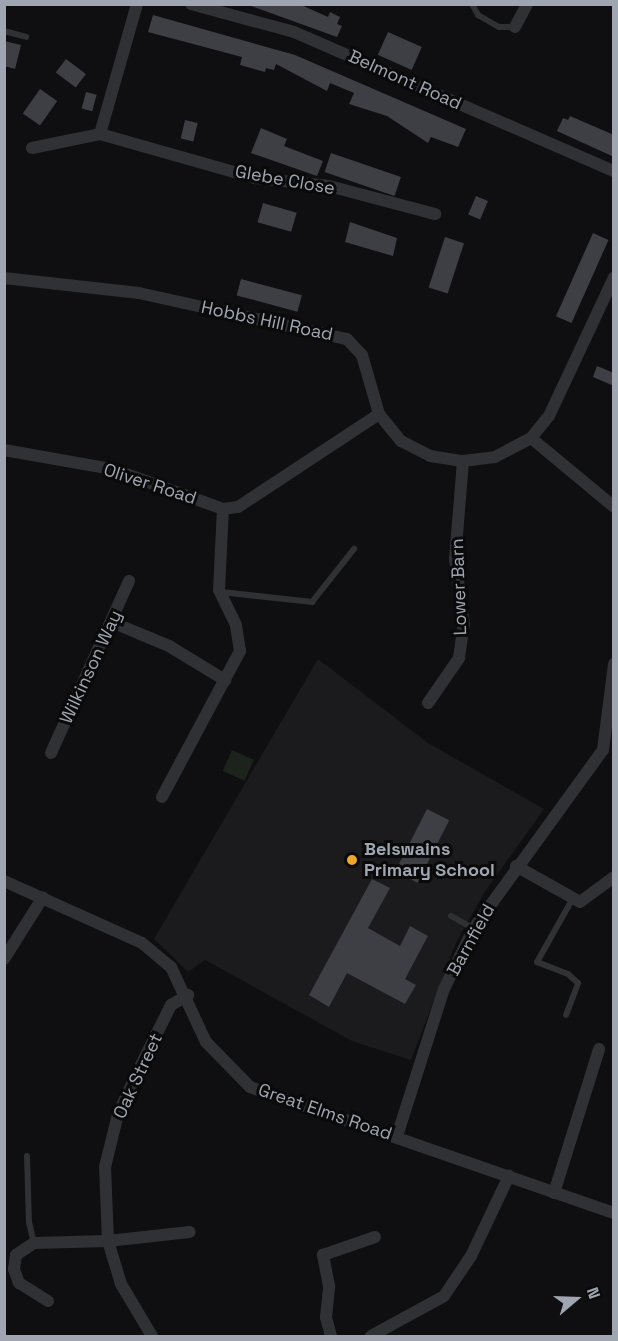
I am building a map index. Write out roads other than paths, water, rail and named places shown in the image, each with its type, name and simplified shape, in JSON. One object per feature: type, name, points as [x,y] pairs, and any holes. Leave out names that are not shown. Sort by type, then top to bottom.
[{"type":"street","points":[[100,134],[137,4]]},
{"type":"street","name":"Belmont Road","points":[[191,4],[294,32],[614,171]]},
{"type":"street","points":[[515,27],[527,4]]},
{"type":"street","name":"Glebe Close","points":[[33,148],[100,134],[256,178],[329,186],[435,214]]},
{"type":"street","name":"Hobbs Hill Road","points":[[4,278],[140,293],[347,339],[362,355],[379,414],[401,441],[430,456],[463,461],[495,457],[531,438],[549,416],[614,278]]},
{"type":"street","points":[[162,797],[240,651],[236,626],[220,592],[223,509],[238,507],[379,414]]},
{"type":"street","points":[[531,438],[614,507]]},
{"type":"street","name":"Oliver Road","points":[[4,450],[112,469],[223,509]]},
{"type":"street","name":"Lower Barn","points":[[428,703],[459,658],[461,647],[464,624],[454,559],[463,461]]},
{"type":"street","name":"Wilkinson Way","points":[[51,753],[114,623],[129,581]]},
{"type":"street","points":[[114,623],[169,646],[225,680]]},
{"type":"street","name":"Barnfield","points":[[396,1136],[444,988],[474,928],[516,866],[603,750],[614,664]]},
{"type":"street","points":[[516,866],[580,902],[614,877]]},
{"type":"street","name":"Great Elms Road","points":[[4,880],[142,943],[171,967],[188,995],[206,1042],[250,1087],[396,1136],[554,1193],[613,1211]]},
{"type":"street","points":[[4,959],[43,897]]},
{"type":"street","name":"Oak Street","points":[[152,1336],[121,1284],[108,1241],[105,1167],[118,1114],[171,1005],[188,995]]},
{"type":"street","points":[[554,1193],[599,1049]]},
{"type":"street","points":[[371,1336],[444,1296],[471,1256],[509,1176]]},
{"type":"street","points":[[48,1301],[19,1283],[14,1269],[16,1255],[34,1243],[108,1241],[190,1232]]},
{"type":"street","points":[[331,1336],[326,1317],[329,1286],[323,1255],[375,1236]]},
{"type":"lane","points":[[472,4],[478,15],[499,27],[515,27]]},
{"type":"lane","points":[[4,31],[26,37]]},
{"type":"lane","points":[[220,592],[312,602],[354,549]]},
{"type":"lane","points":[[566,1015],[578,983],[568,974],[537,962],[573,898]]},
{"type":"lane","points":[[451,916],[474,928]]},
{"type":"lane","points":[[27,1156],[29,1222],[34,1243]]},
{"type":"place","name":"Belswains Primary School","points":[[352,860]]}]
